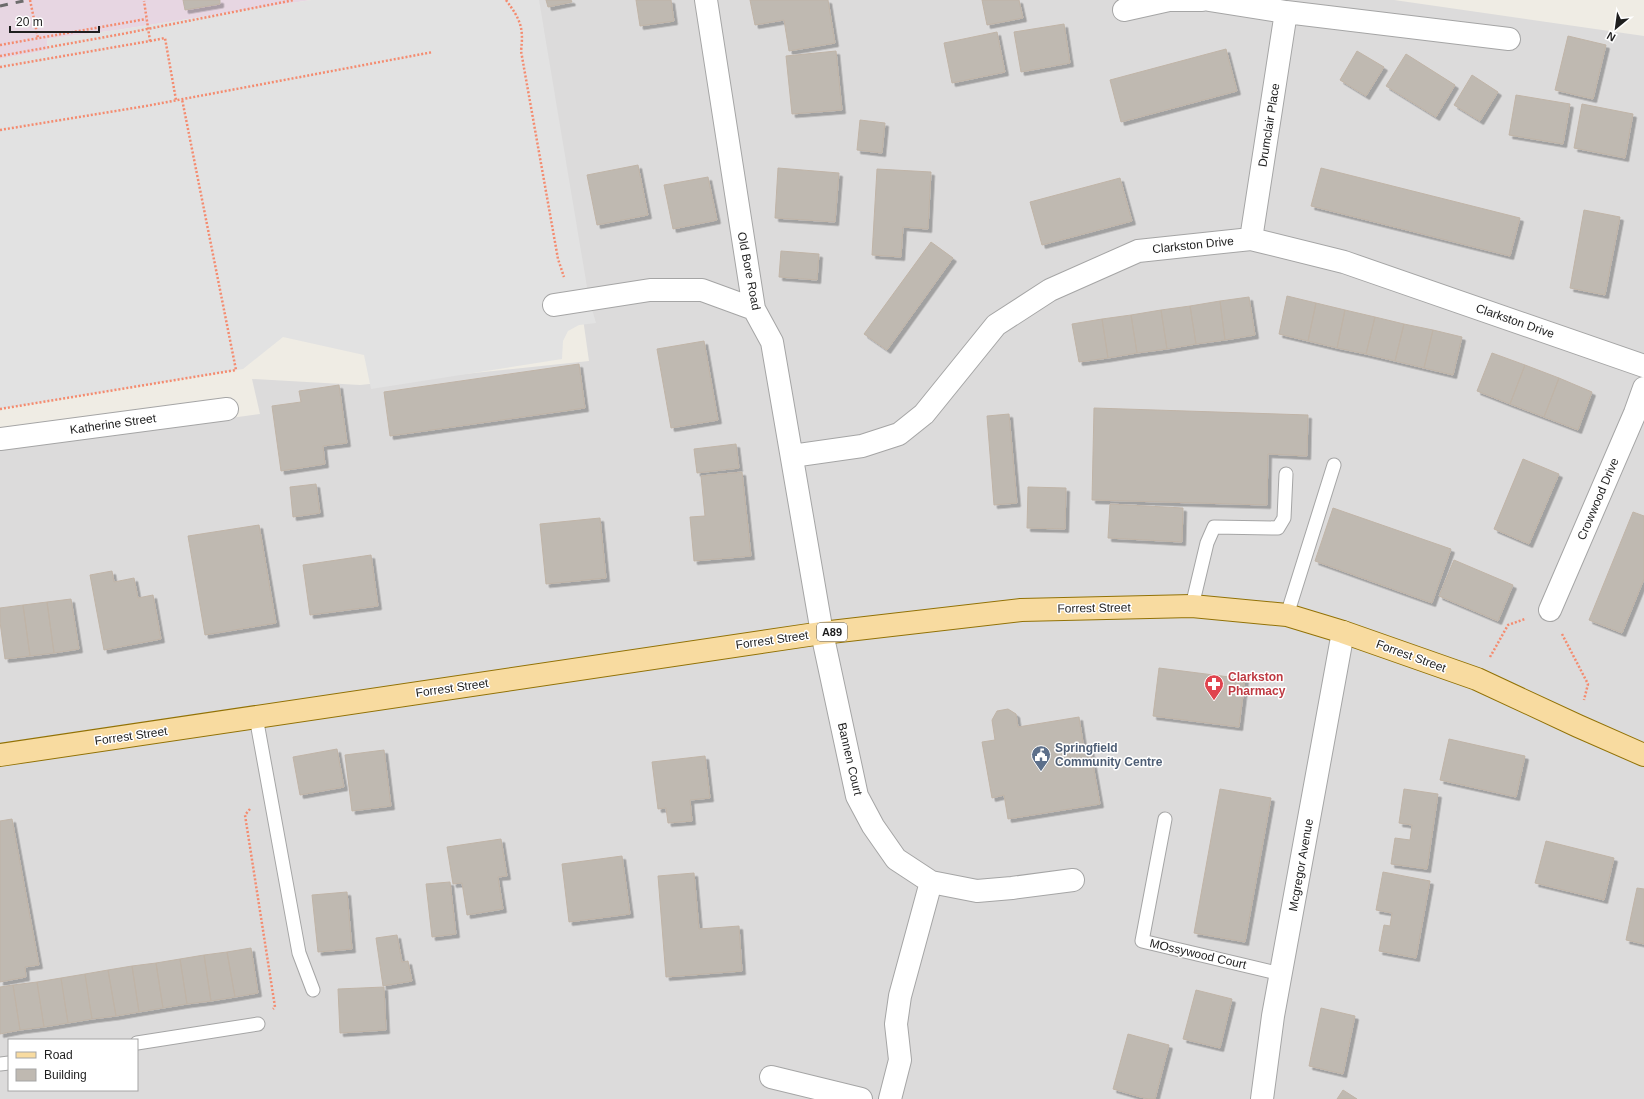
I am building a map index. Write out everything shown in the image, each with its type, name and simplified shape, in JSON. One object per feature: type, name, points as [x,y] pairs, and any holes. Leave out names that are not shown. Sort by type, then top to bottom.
[{"type":"main road","name":"Forrest Street","points":[[0,755],[822,633],[1021,610],[1192,606],[1287,616],[1343,632],[1477,679],[1578,726],[1644,754]]},
{"type":"street","name":"Old Bore Road","points":[[706,0],[754,309],[772,342],[822,633]]},
{"type":"street","points":[[1124,10],[1169,0],[1202,0]]},
{"type":"street","points":[[1209,0],[1286,12],[1510,39]]},
{"type":"street","name":"Drumclair Place","points":[[1251,239],[1286,12]]},
{"type":"street","name":"Clarkston Drive","points":[[792,456],[862,446],[899,434],[924,414],[996,325],[1050,290],[1138,251],[1251,239],[1344,262],[1644,366]]},
{"type":"street","points":[[563,303],[650,290],[702,290],[754,309]]},
{"type":"street","name":"Crowwood Drive","points":[[1550,610],[1635,413],[1644,388]]},
{"type":"street","name":"Katherine Street","points":[[0,439],[227,408]]},
{"type":"street","name":"Mcgregor Avenue","points":[[1262,1099],[1273,1016],[1282,974],[1343,632]]},
{"type":"street","name":"Bannen Court","points":[[822,633],[857,796],[873,826],[896,859],[930,882],[977,891],[1073,880]]},
{"type":"street","points":[[890,1099],[900,1060],[896,1024],[900,996],[930,882]]},
{"type":"street","points":[[771,1077],[861,1099]]},
{"type":"lane","points":[[1287,616],[1334,466]]},
{"type":"lane","points":[[1192,606],[1207,543],[1214,526],[1278,528],[1284,518],[1286,474]]},
{"type":"lane","points":[[256,717],[299,953],[313,990]]},
{"type":"lane","name":"MOssywood Court","points":[[1165,819],[1142,941],[1282,974]]},
{"type":"lane","points":[[138,1043],[258,1024]]},
{"type":"path","points":[[30,0],[38,38]]},
{"type":"path","points":[[0,56],[122,34],[294,0]]},
{"type":"path","points":[[506,0],[518,17],[523,36],[521,51],[558,259],[563,303]]},
{"type":"path","points":[[144,1],[150,41]]},
{"type":"path","points":[[0,45],[146,19]]},
{"type":"path","points":[[0,67],[165,38],[176,100]]},
{"type":"path","points":[[0,130],[182,99],[433,52]]},
{"type":"path","points":[[0,409],[236,370],[182,99]]},
{"type":"path","points":[[1477,679],[1508,625],[1550,610],[1588,684],[1578,726]]},
{"type":"path","points":[[258,1024],[275,1007],[245,815],[268,786]]},
{"type":"shaded area","points":[[0,0],[311,0],[117,30],[47,39],[48,50],[0,59]]},
{"type":"shaded area","points":[[311,0],[539,0],[589,299],[596,323],[579,325],[568,331],[563,341],[562,359],[371,389],[364,355],[283,337],[243,369],[0,409],[0,59],[48,50],[47,39],[117,30]]},
{"type":"shaded area","points":[[538,0],[1394,0],[1644,36],[1644,1099],[0,1099],[0,450],[260,414],[252,379],[360,385],[589,361]]},
{"type":"building","points":[[183,0],[220,0],[220,4],[185,10]]},
{"type":"building","points":[[546,0],[571,0],[572,2],[548,7]]},
{"type":"building","points":[[636,0],[671,0],[674,21],[640,26]]},
{"type":"building","points":[[750,0],[828,0],[835,43],[789,51],[784,20],[755,25]]},
{"type":"building","points":[[982,0],[1019,0],[1023,18],[987,25]]},
{"type":"building","points":[[1064,24],[1070,63],[1021,72],[1014,32]]},
{"type":"building","points":[[997,32],[1005,72],[952,83],[944,43]]},
{"type":"building","points":[[1568,36],[1606,45],[1593,99],[1555,90]]},
{"type":"building","points":[[1226,49],[1237,91],[1121,122],[1110,80]]},
{"type":"building","points":[[836,51],[842,110],[792,114],[786,56]]},
{"type":"building","points":[[1357,51],[1384,67],[1366,96],[1340,80]]},
{"type":"building","points":[[1406,54],[1455,85],[1436,117],[1386,86]]},
{"type":"building","points":[[1472,75],[1498,92],[1480,121],[1454,105]]},
{"type":"building","points":[[1516,95],[1570,104],[1563,144],[1509,135]]},
{"type":"building","points":[[1582,104],[1633,114],[1625,158],[1574,148]]},
{"type":"building","points":[[860,120],[885,123],[882,153],[857,150]]},
{"type":"building","points":[[638,165],[648,215],[597,225],[587,175]]},
{"type":"building","points":[[778,168],[839,173],[835,222],[775,218]]},
{"type":"building","points":[[1321,168],[1520,218],[1510,256],[1311,206]]},
{"type":"building","points":[[877,169],[931,172],[928,229],[903,227],[901,257],[872,255]]},
{"type":"building","points":[[708,177],[717,220],[673,229],[664,185]]},
{"type":"building","points":[[1120,178],[1132,221],[1042,245],[1030,202]]},
{"type":"building","points":[[1584,210],[1620,217],[1605,295],[1570,288]]},
{"type":"building","points":[[931,242],[953,258],[887,350],[864,334]]},
{"type":"building","points":[[781,251],[819,254],[817,280],[779,277]]},
{"type":"building","points":[[1287,296],[1316,303],[1308,341],[1279,334]]},
{"type":"building","points":[[1249,297],[1255,335],[1225,340],[1220,301]]},
{"type":"building","points":[[1220,301],[1225,340],[1196,344],[1190,306]]},
{"type":"building","points":[[1316,303],[1345,310],[1337,348],[1308,341]]},
{"type":"building","points":[[1190,306],[1196,344],[1167,349],[1161,310]]},
{"type":"building","points":[[1161,310],[1167,349],[1137,353],[1131,315]]},
{"type":"building","points":[[1345,310],[1375,317],[1366,354],[1337,348]]},
{"type":"building","points":[[1131,315],[1137,353],[1108,358],[1102,319]]},
{"type":"building","points":[[1375,317],[1404,324],[1395,361],[1366,354]]},
{"type":"building","points":[[1102,319],[1108,358],[1079,362],[1072,324]]},
{"type":"building","points":[[1404,324],[1433,330],[1424,368],[1395,361]]},
{"type":"building","points":[[1433,330],[1462,337],[1453,375],[1424,368]]},
{"type":"building","points":[[704,341],[718,420],[671,428],[657,349]]},
{"type":"building","points":[[1492,353],[1525,365],[1510,404],[1477,391]]},
{"type":"building","points":[[579,364],[585,408],[390,436],[384,392]]},
{"type":"building","points":[[1525,365],[1559,378],[1544,417],[1510,404]]},
{"type":"building","points":[[1559,378],[1592,392],[1578,430],[1544,417]]},
{"type":"building","points":[[339,385],[347,443],[323,446],[325,464],[281,471],[272,406],[301,402],[299,391]]},
{"type":"building","points":[[1094,408],[1308,415],[1307,456],[1268,454],[1267,505],[1092,500]]},
{"type":"building","points":[[1009,414],[1017,503],[994,505],[987,416]]},
{"type":"building","points":[[736,444],[739,468],[697,473],[694,449]]},
{"type":"building","points":[[1523,459],[1559,474],[1529,544],[1494,529]]},
{"type":"building","points":[[742,472],[751,556],[694,561],[690,517],[705,516],[701,476]]},
{"type":"building","points":[[316,484],[320,513],[293,517],[290,487]]},
{"type":"building","points":[[1028,487],[1066,488],[1065,529],[1027,528]]},
{"type":"building","points":[[1110,504],[1183,508],[1182,542],[1108,538]]},
{"type":"building","points":[[1333,508],[1451,549],[1432,603],[1315,561]]},
{"type":"building","points":[[1633,512],[1644,516],[1644,579],[1622,633],[1589,620]]},
{"type":"building","points":[[600,518],[606,578],[546,584],[540,524]]},
{"type":"building","points":[[259,525],[276,623],[205,635],[188,536]]},
{"type":"building","points":[[371,555],[378,606],[310,615],[303,565]]},
{"type":"building","points":[[1454,560],[1513,585],[1498,621],[1439,596]]},
{"type":"building","points":[[112,571],[114,582],[134,578],[138,598],[153,595],[161,639],[104,650],[90,575]]},
{"type":"building","points":[[71,599],[79,649],[54,653],[47,602]]},
{"type":"building","points":[[47,602],[54,653],[30,656],[23,605]]},
{"type":"building","points":[[23,605],[30,656],[5,659],[0,622],[0,608]]},
{"type":"building","points":[[1159,668],[1245,679],[1239,727],[1153,716]]},
{"type":"building","name":"Springfield Community Centre","points":[[1008,709],[1016,714],[1018,727],[1079,717],[1084,749],[1090,748],[1100,804],[1008,819],[1004,795],[992,798],[982,742],[995,740],[992,720],[997,711]]},
{"type":"building","points":[[1449,739],[1525,756],[1516,797],[1440,780]]},
{"type":"building","points":[[337,749],[344,787],[300,795],[293,757]]},
{"type":"building","points":[[384,750],[391,806],[352,811],[345,755]]},
{"type":"building","points":[[705,756],[710,798],[690,800],[692,821],[668,823],[666,808],[658,809],[652,762]]},
{"type":"building","points":[[1220,789],[1271,798],[1245,942],[1194,933]]},
{"type":"building","points":[[1404,789],[1438,794],[1427,869],[1391,864],[1395,838],[1410,840],[1412,825],[1399,823]]},
{"type":"building","points":[[12,819],[39,965],[25,967],[26,977],[0,982],[0,821]]},
{"type":"building","points":[[501,839],[507,876],[498,877],[503,909],[467,915],[462,883],[453,884],[447,847]]},
{"type":"building","points":[[1546,841],[1614,858],[1604,900],[1535,883]]},
{"type":"building","points":[[622,856],[630,914],[569,922],[562,864]]},
{"type":"building","points":[[1383,872],[1430,881],[1416,958],[1379,951],[1384,925],[1390,926],[1392,913],[1376,910]]},
{"type":"building","points":[[694,873],[699,929],[739,926],[742,971],[666,977],[658,876]]},
{"type":"building","points":[[450,882],[456,934],[432,937],[426,884]]},
{"type":"building","points":[[1637,888],[1644,889],[1644,944],[1626,940]]},
{"type":"building","points":[[347,892],[352,949],[318,952],[312,895]]},
{"type":"building","points":[[397,935],[402,962],[408,961],[412,981],[383,986],[376,938]]},
{"type":"building","points":[[251,948],[258,993],[235,997],[227,952]]},
{"type":"building","points":[[227,952],[235,997],[211,1001],[204,955]]},
{"type":"building","points":[[204,955],[211,1001],[187,1004],[180,959]]},
{"type":"building","points":[[180,959],[187,1004],[163,1008],[156,963]]},
{"type":"building","points":[[156,963],[163,1008],[139,1012],[132,966]]},
{"type":"building","points":[[132,966],[139,1012],[116,1016],[108,970]]},
{"type":"building","points":[[108,970],[116,1016],[92,1019],[85,974]]},
{"type":"building","points":[[85,974],[92,1019],[68,1023],[61,978]]},
{"type":"building","points":[[61,978],[68,1023],[44,1027],[37,982]]},
{"type":"building","points":[[37,982],[44,1027],[20,1030],[13,985]]},
{"type":"building","points":[[13,985],[20,1030],[0,1034],[0,987]]},
{"type":"building","points":[[384,987],[386,1030],[340,1033],[338,989]]},
{"type":"building","points":[[1196,990],[1232,999],[1220,1048],[1183,1039]]},
{"type":"building","points":[[1321,1008],[1355,1016],[1343,1074],[1309,1066]]},
{"type":"building","points":[[1128,1034],[1169,1045],[1155,1099],[1148,1099],[1113,1089]]},
{"type":"building","points":[[1343,1090],[1357,1099],[1337,1099]]},
{"type":"railway","points":[[0,6],[28,0]]},
{"type":"place","name":"Clarkston Pharmacy","points":[[1214,701]]},
{"type":"place","name":"Springfield Community Centre","points":[[1041,772]]}]
